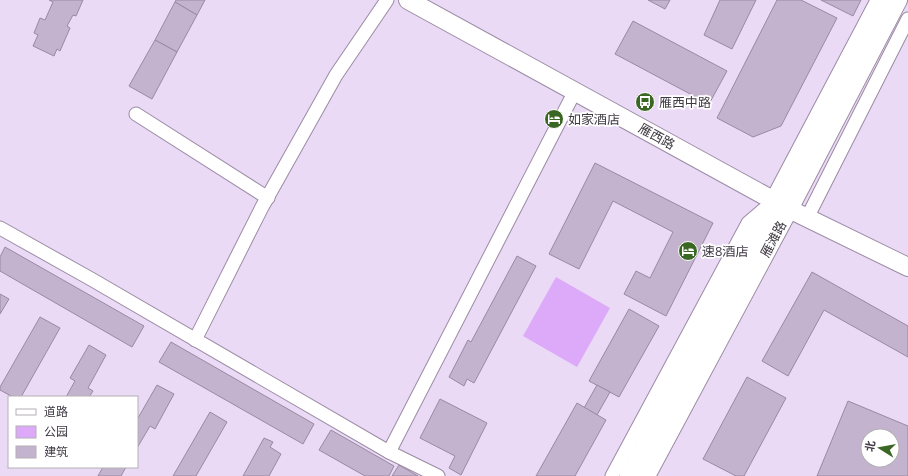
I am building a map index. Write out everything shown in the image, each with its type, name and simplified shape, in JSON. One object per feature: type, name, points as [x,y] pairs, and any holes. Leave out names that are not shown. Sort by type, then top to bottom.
[{"type":"main road","name":"雁西路","points":[[408,0],[782,205],[908,267]]},
{"type":"main road","name":"雁滩路","points":[[646,476],[782,205],[880,0]]},
{"type":"main road","name":"雁滩路","points":[[629,476],[747,256],[782,205],[901,3]]},
{"type":"street","points":[[196,340],[268,198],[336,75],[387,0]]},
{"type":"street","name":"雁滩路","points":[[807,218],[908,19]]},
{"type":"street","points":[[389,452],[575,91]]},
{"type":"street","points":[[136,114],[268,198]]},
{"type":"street","points":[[612,476],[748,223],[782,205]]},
{"type":"street","points":[[0,228],[389,452],[438,476]]},
{"type":"green space","points":[[556,277],[610,308],[577,367],[523,336]]},
{"type":"building","points":[[49,0],[83,0],[76,16],[73,15],[67,26],[70,28],[60,51],[57,49],[54,56],[33,46],[38,35],[34,33],[40,18],[45,20],[53,2]]},
{"type":"building","points":[[176,0],[205,0],[197,15],[175,2]]},
{"type":"building","points":[[648,0],[670,0],[665,9]]},
{"type":"building","points":[[720,0],[756,0],[732,49],[704,35]]},
{"type":"building","points":[[777,0],[801,0],[837,18],[781,126],[753,137],[717,118]]},
{"type":"building","points":[[821,0],[861,0],[853,16]]},
{"type":"building","points":[[175,2],[197,15],[177,52],[155,40]]},
{"type":"building","points":[[633,21],[727,71],[709,104],[615,54]]},
{"type":"building","points":[[155,40],[177,52],[152,99],[129,86]]},
{"type":"building","points":[[595,163],[713,223],[666,316],[624,294],[636,271],[650,278],[673,232],[613,201],[579,269],[549,254]]},
{"type":"building","points":[[5,247],[144,326],[132,347],[0,271],[0,257]]},
{"type":"building","points":[[517,256],[536,266],[474,383],[467,379],[464,386],[449,377],[468,340],[471,342]]},
{"type":"building","points":[[812,272],[908,326],[908,357],[824,310],[788,376],[762,361]]},
{"type":"building","points":[[0,294],[9,299],[0,314]]},
{"type":"building","points":[[629,309],[659,326],[619,397],[589,381]]},
{"type":"building","points":[[40,317],[60,328],[22,396],[11,396],[0,390],[0,387]]},
{"type":"building","points":[[171,342],[314,424],[303,444],[159,362]]},
{"type":"building","points":[[89,345],[106,355],[88,388],[93,391],[90,396],[67,396],[75,381],[70,378]]},
{"type":"building","points":[[747,377],[786,398],[744,476],[736,476],[703,459]]},
{"type":"building","points":[[157,385],[174,394],[155,429],[150,426],[138,446],[138,418]]},
{"type":"building","points":[[597,385],[610,392],[597,415],[584,408]]},
{"type":"building","points":[[440,399],[487,423],[461,475],[449,468],[455,456],[420,438]]},
{"type":"building","points":[[848,401],[908,426],[908,476],[817,476]]},
{"type":"building","points":[[577,403],[606,420],[575,476],[536,476]]},
{"type":"building","points":[[210,412],[227,422],[196,476],[173,476]]},
{"type":"building","points":[[331,430],[394,466],[389,476],[365,476],[319,450]]},
{"type":"building","points":[[264,438],[273,442],[270,447],[281,454],[269,476],[243,476]]},
{"type":"building","points":[[399,465],[418,476],[392,476]]},
{"type":"building","points":[[102,468],[125,468],[121,476],[98,476]]},
{"type":"place","name":"雁西中路","points":[[645,102]]},
{"type":"place","name":"如家酒店","points":[[554,119]]},
{"type":"place","name":"速8酒店","points":[[688,251]]}]
